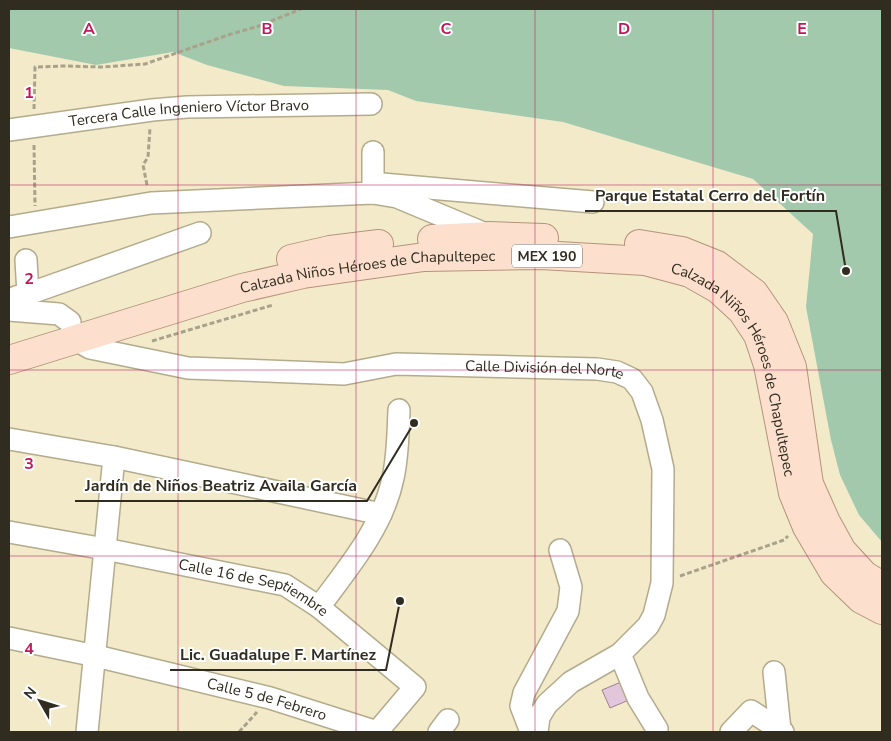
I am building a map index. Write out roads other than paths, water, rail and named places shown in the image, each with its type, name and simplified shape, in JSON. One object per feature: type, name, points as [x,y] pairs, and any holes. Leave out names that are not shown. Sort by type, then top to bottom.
[{"type":"main road","name":"Calzada Niños Héroes de Chapultepec","points":[[9,360],[73,331],[219,276],[330,250],[421,239],[490,236],[624,241],[682,250],[717,265],[754,293],[774,322],[792,367],[809,484],[826,522],[842,550],[864,575],[882,586]]},
{"type":"main road","name":"Calzada Niños Héroes de Chapultepec","points":[[9,341],[73,331],[303,274],[424,257],[540,255],[645,261],[690,273],[718,289],[742,311],[758,334],[768,365],[793,493],[807,527],[834,573],[860,599],[882,610]]},
{"type":"street","name":"Tercera Calle Ingeniero Víctor Bravo","points":[[9,130],[152,110],[187,107],[371,104]]},
{"type":"street","points":[[373,152],[374,188]]},
{"type":"street","points":[[374,188],[490,236]]},
{"type":"street","points":[[9,227],[151,203],[374,188],[593,202]]},
{"type":"street","points":[[18,297],[200,233]]},
{"type":"street","points":[[18,297],[26,260]]},
{"type":"street","name":"Calle División del Norte","points":[[9,310],[59,314],[90,348],[188,368],[344,374],[396,364],[430,364],[597,369],[617,372],[632,379],[642,392],[652,420],[663,469],[662,583],[654,615],[648,626],[620,654],[571,682],[547,704],[539,717],[537,732]]},
{"type":"street","points":[[319,607],[354,560],[381,514],[393,480],[399,410]]},
{"type":"street","points":[[9,439],[114,457],[381,514]]},
{"type":"street","points":[[87,732],[96,656],[114,457]]},
{"type":"street","name":"Calle 16 de Septiembre","points":[[9,532],[285,584],[319,607],[415,687],[377,732]]},
{"type":"street","points":[[531,732],[522,706],[524,693],[568,611],[570,587],[560,550]]},
{"type":"street","name":"Calle 5 de Febrero","points":[[9,638],[96,656],[270,698],[377,732]]},
{"type":"street","points":[[620,654],[638,698],[657,729]]},
{"type":"street","points":[[774,672],[781,731]]},
{"type":"street","points":[[730,732],[751,711],[781,731]]},
{"type":"place","name":"Parque Estatal Cerro del Fortín","points":[[846,271]]},
{"type":"place","name":"Jardín de Niños Beatriz Availa García","points":[[414,423]]},
{"type":"place","name":"Lic. Guadalupe F. Martínez","points":[[400,601]]}]
